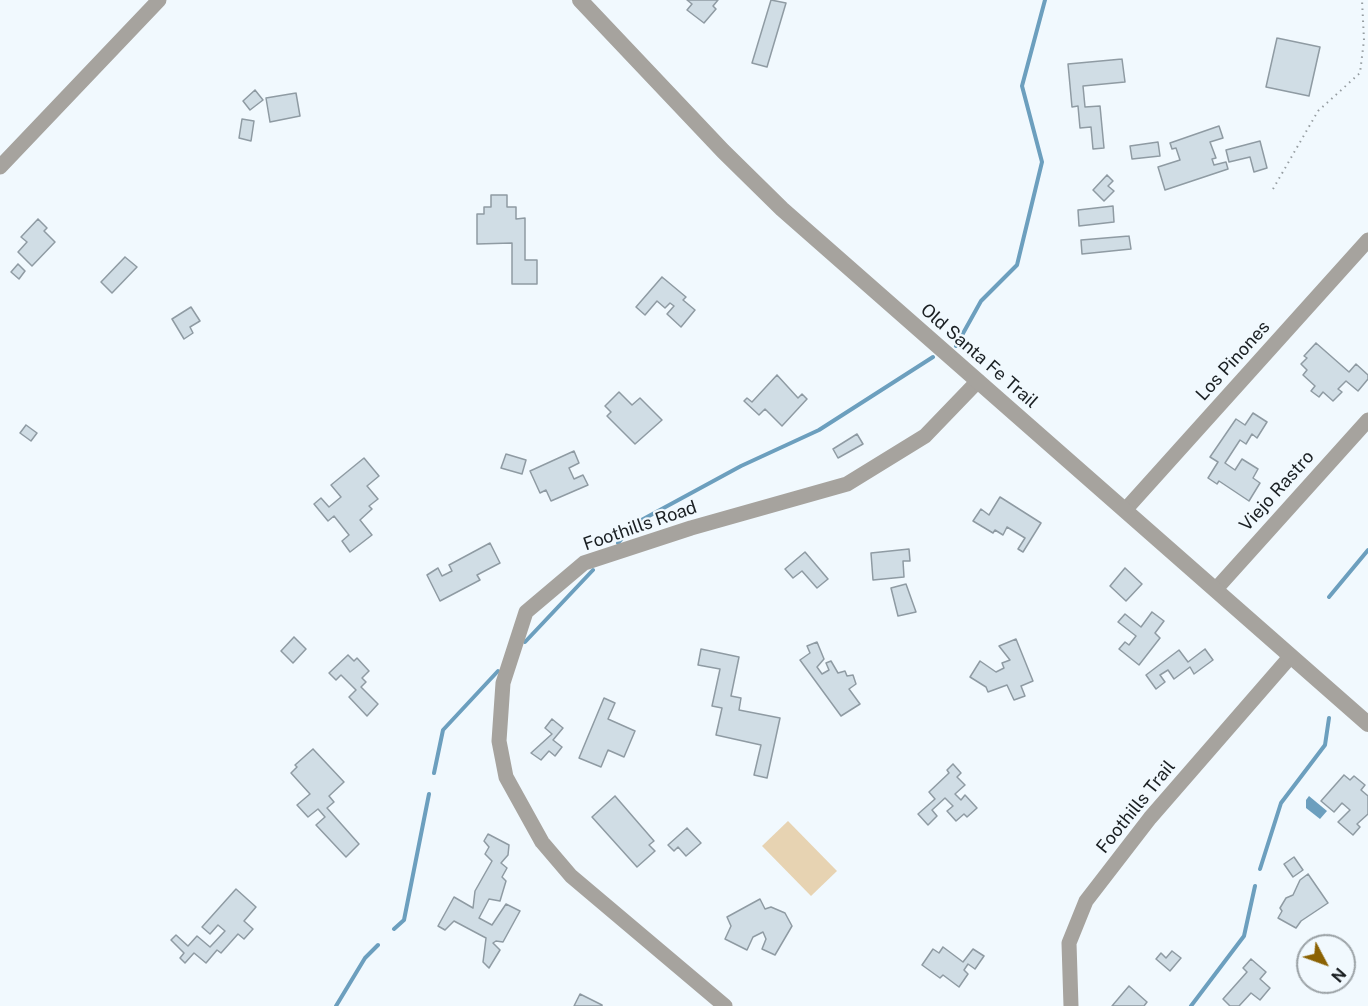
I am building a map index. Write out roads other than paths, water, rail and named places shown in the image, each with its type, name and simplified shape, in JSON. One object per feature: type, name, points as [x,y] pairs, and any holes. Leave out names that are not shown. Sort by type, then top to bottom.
[{"type":"street","points":[[0,167],[159,0]]},
{"type":"street","name":"Old Santa Fe Trail","points":[[580,0],[749,177],[1368,724]]},
{"type":"street","name":"Los Pinones","points":[[1126,509],[1368,240]]},
{"type":"street","name":"Foothills Road","points":[[725,1006],[571,876],[542,842],[506,777],[499,741],[503,683],[526,612],[584,563],[691,528],[847,484],[925,436],[978,381]]},
{"type":"street","name":"Viejo Rastro","points":[[1216,589],[1368,420]]},
{"type":"street","name":"Foothills Trail","points":[[1071,1006],[1069,943],[1086,902],[1150,818],[1290,657]]},
{"type":"water","points":[[1309,796],[1327,811],[1320,819],[1306,808],[1306,800]]},
{"type":"waterway","points":[[956,346],[981,301],[1017,265],[1042,162],[1022,86],[1045,0]]},
{"type":"waterway","points":[[618,543],[636,523],[741,466],[819,430],[933,357]]},
{"type":"waterway","points":[[1329,597],[1368,550]]},
{"type":"waterway","points":[[525,642],[593,570]]},
{"type":"waterway","points":[[434,773],[443,730],[498,671]]},
{"type":"waterway","points":[[1260,869],[1281,803],[1325,745],[1329,718]]},
{"type":"waterway","points":[[394,929],[404,920],[429,794]]},
{"type":"waterway","points":[[1191,1006],[1244,936],[1255,886]]},
{"type":"waterway","points":[[336,1006],[365,958],[378,945]]}]
